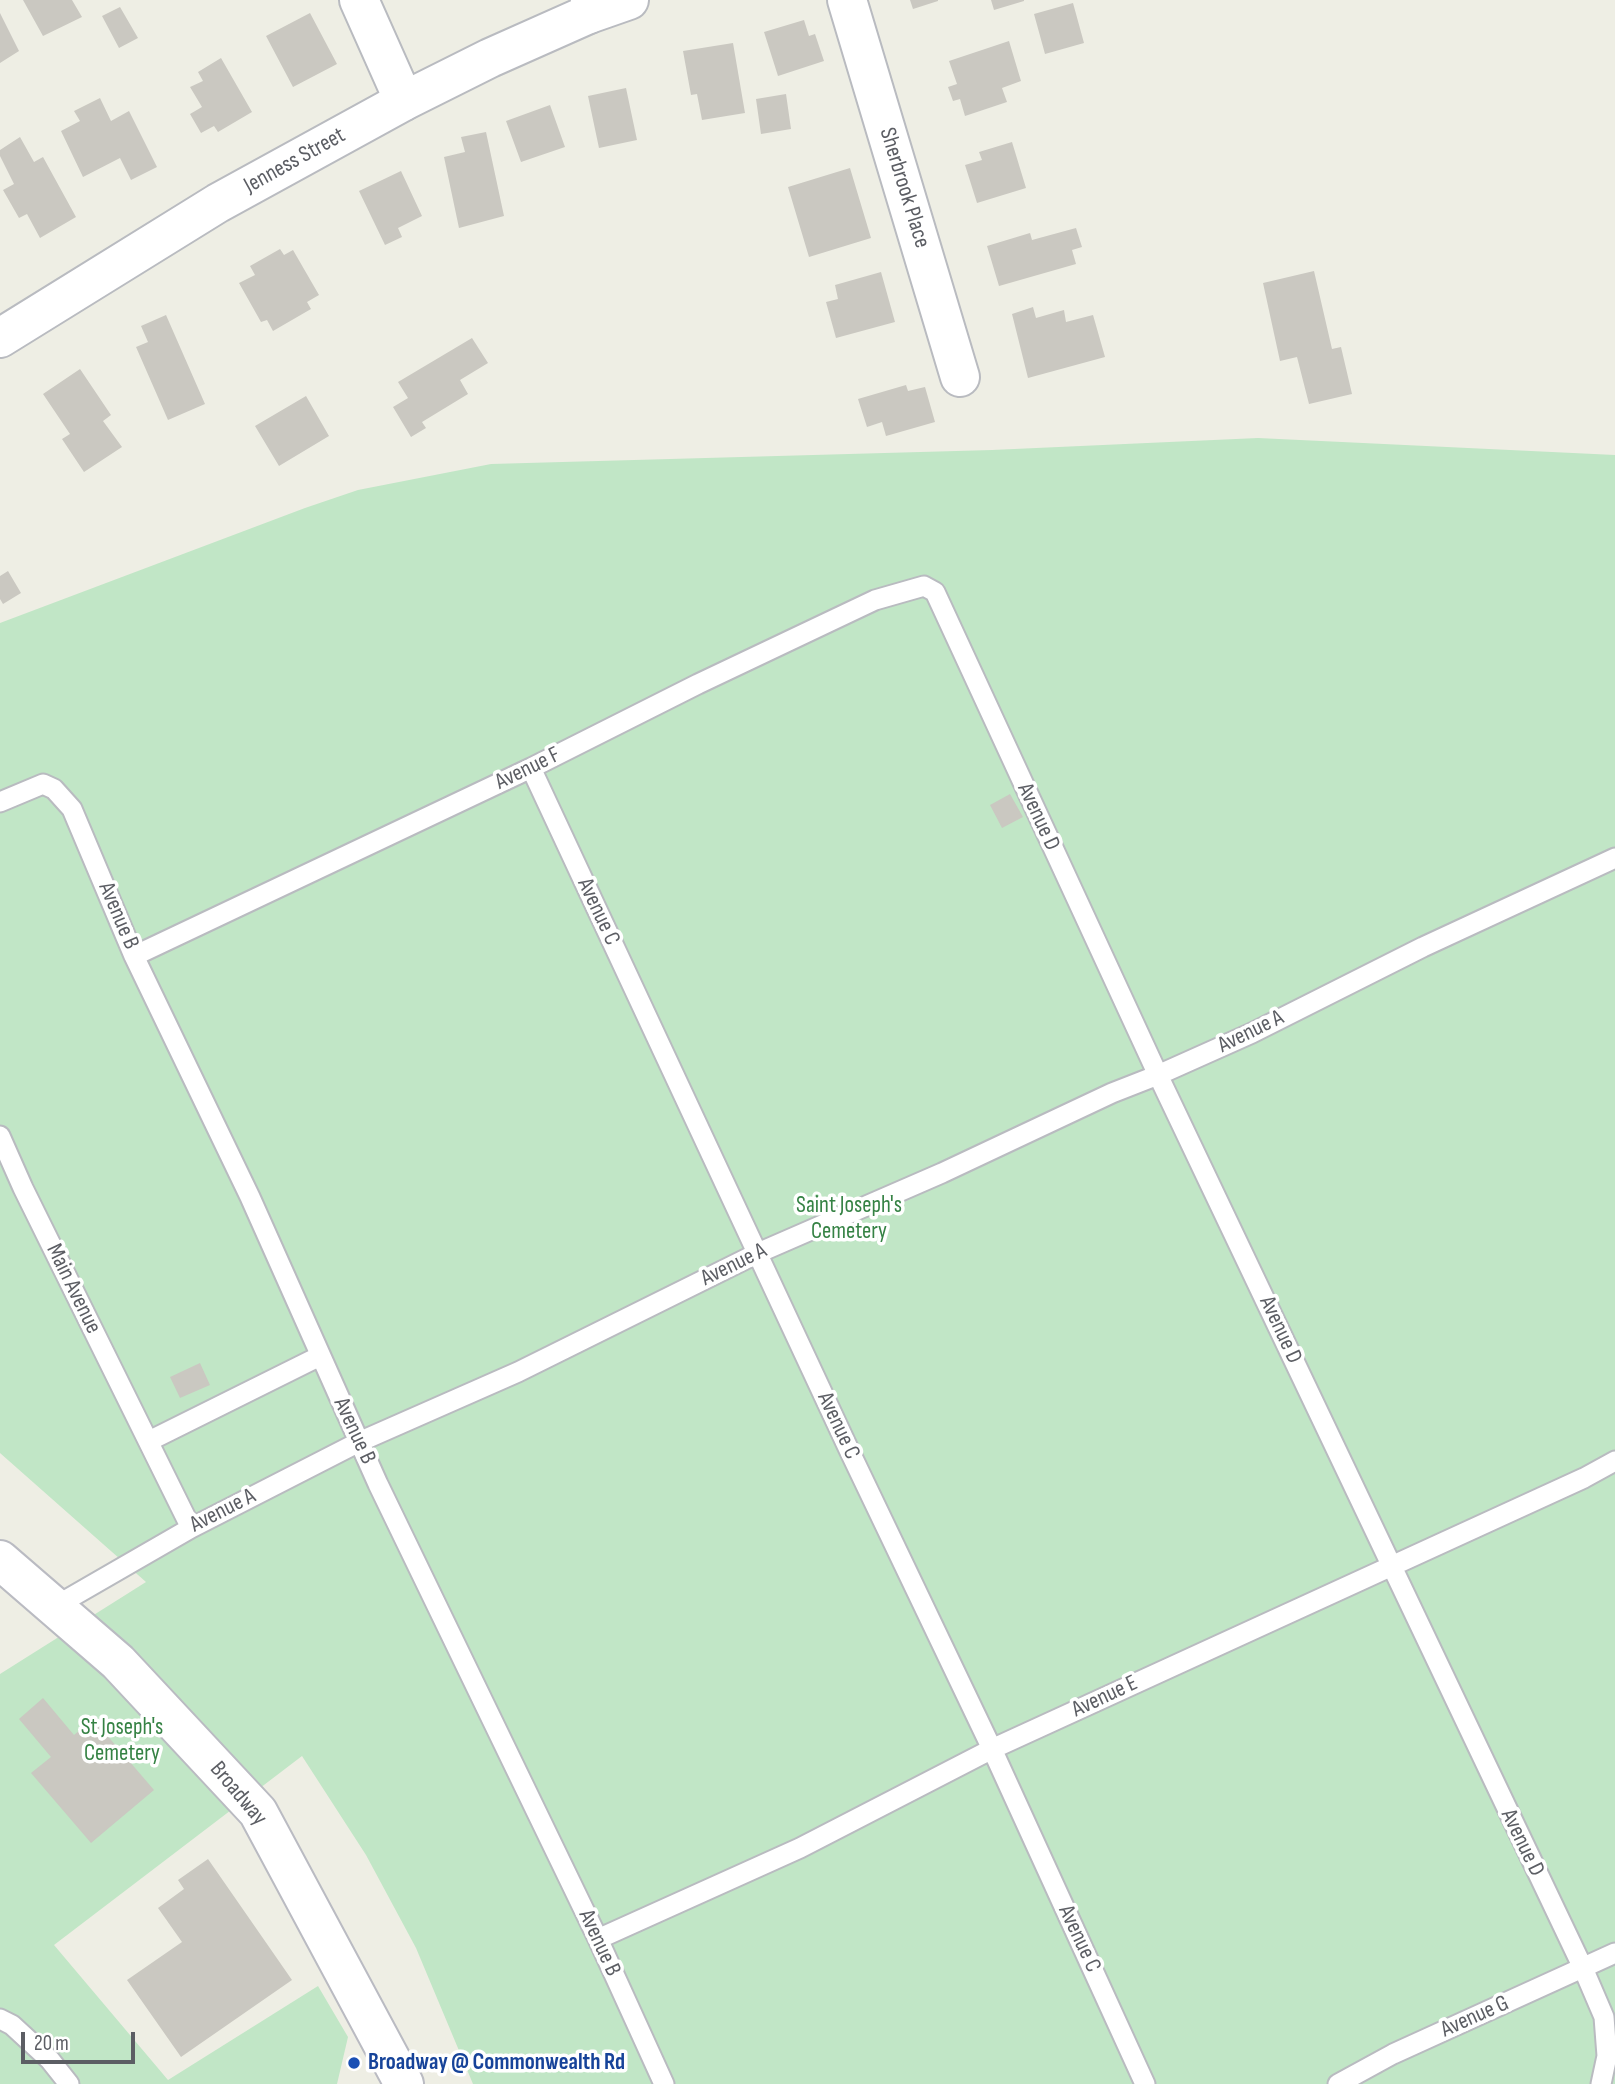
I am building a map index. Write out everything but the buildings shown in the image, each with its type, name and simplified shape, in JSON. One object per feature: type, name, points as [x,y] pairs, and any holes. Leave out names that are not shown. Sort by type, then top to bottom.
[{"type":"street","points":[[359,0],[404,101]]},
{"type":"street","points":[[590,7],[629,0]]},
{"type":"street","name":"Sherbrook Place","points":[[847,0],[960,377]]},
{"type":"street","name":"Jenness Street","points":[[0,338],[218,203],[404,101],[590,7]]},
{"type":"street","name":"Broadway","points":[[0,1560],[118,1662],[258,1812],[404,2084]]},
{"type":"lane","name":"Avenue F","points":[[134,956],[531,768],[698,684],[875,600],[924,586]]},
{"type":"lane","name":"Avenue D","points":[[924,586],[934,592],[1158,1075],[1583,1968],[1604,2017],[1607,2056],[1601,2084]]},
{"type":"lane","name":"Avenue C","points":[[531,768],[850,1452],[992,1749],[1145,2084]]},
{"type":"lane","name":"Avenue B","points":[[0,802],[43,784],[54,789],[72,809],[134,956],[250,1197],[359,1442],[598,1939],[664,2084]]},
{"type":"lane","name":"Avenue A","points":[[54,1607],[191,1528],[359,1442],[519,1372],[758,1253],[1251,1033],[1423,947],[1615,858]]},
{"type":"lane","name":"Main Avenue","points":[[0,1136],[23,1188],[191,1528]]},
{"type":"lane","points":[[149,1441],[320,1356]]},
{"type":"lane","name":"Avenue E","points":[[598,1939],[800,1849],[992,1749],[1584,1478],[1615,1461]]},
{"type":"lane","name":"Avenue G","points":[[1338,2084],[1393,2054],[1615,1953]]},
{"type":"lane","points":[[0,2019],[12,2025],[50,2060],[69,2084]]},
{"type":"green space","name":"Saint Joseph's Cemetery","points":[[1258,438],[1615,455],[1615,2084],[473,2084],[416,1948],[366,1855],[302,1756],[54,1945],[168,2080],[318,1986],[348,2037],[337,2084],[0,2084],[0,1674],[146,1582],[0,1453],[0,623],[358,490],[491,464],[992,450]]},
{"type":"place","name":"Broadway @ Commonwealth Rd","points":[[354,2063]]},
{"type":"park label","name":"St Joseph's Cemetery","points":[[122,1741]]}]
